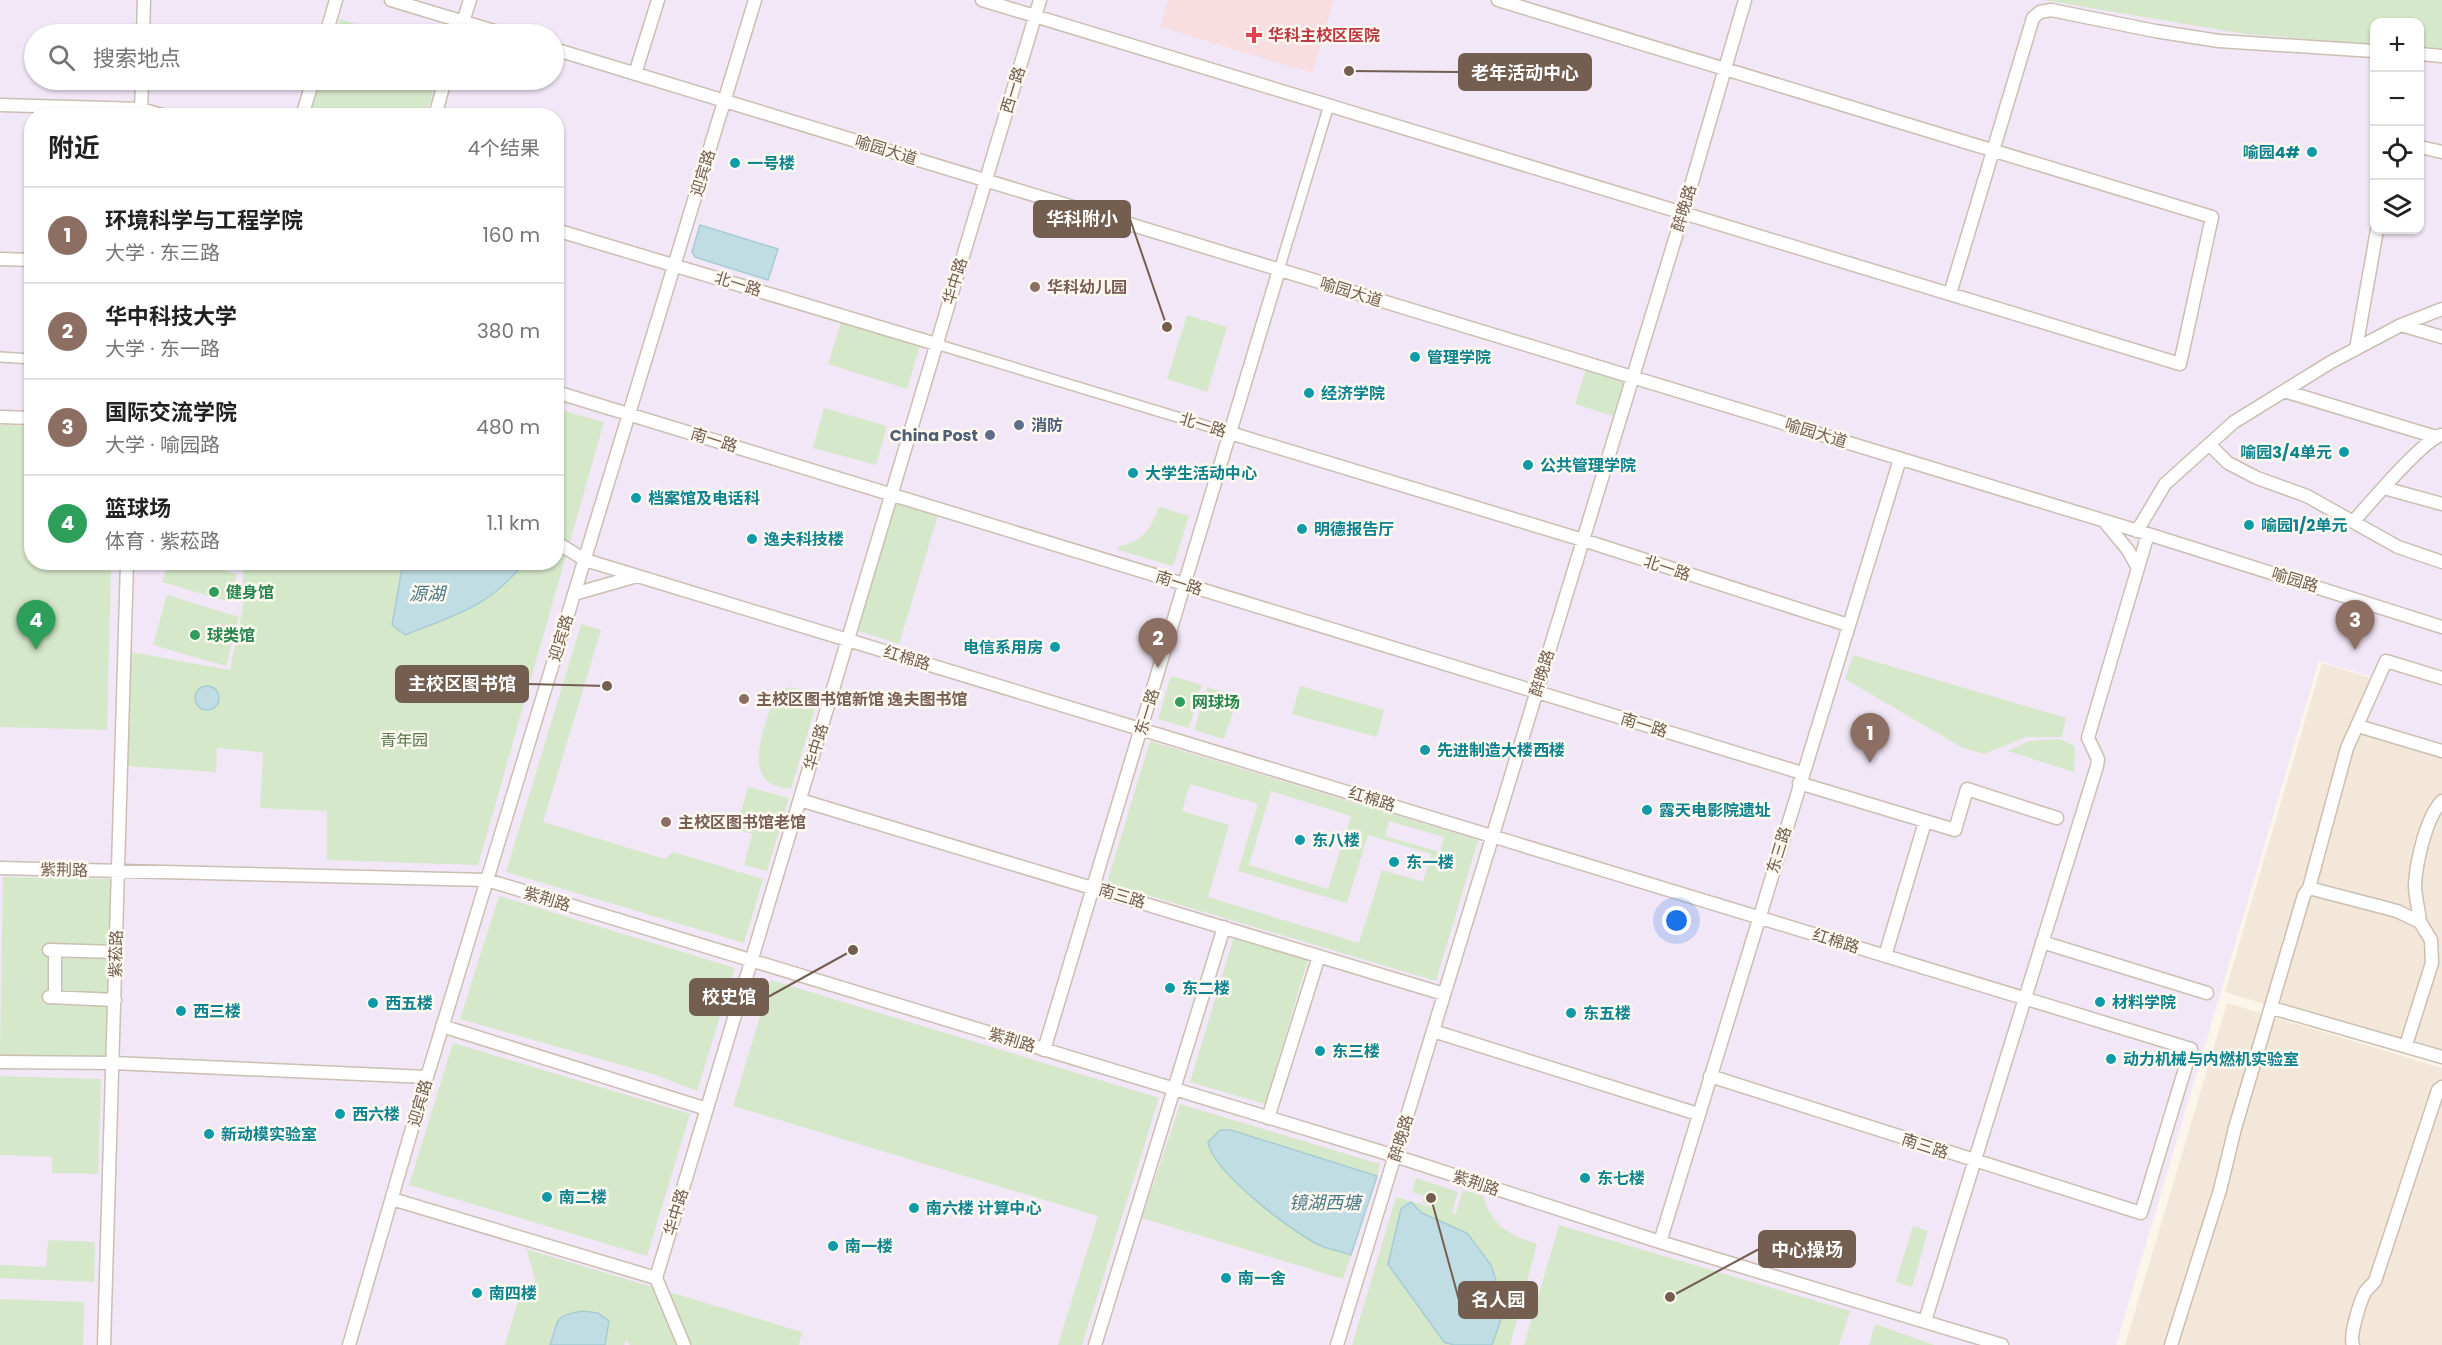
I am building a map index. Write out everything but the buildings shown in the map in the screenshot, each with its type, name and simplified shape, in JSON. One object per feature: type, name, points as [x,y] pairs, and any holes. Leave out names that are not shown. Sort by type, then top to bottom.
[{"type":"street","points":[[143,24],[144,0]]},
{"type":"street","points":[[329,24],[336,0]]},
{"type":"street","points":[[391,0],[470,24]]},
{"type":"street","points":[[463,22],[470,0]]},
{"type":"street","points":[[635,74],[657,0]]},
{"type":"street","name":"迎宾路","points":[[349,1345],[442,1026],[755,0]]},
{"type":"street","points":[[982,0],[2180,364],[2212,217],[1498,0]]},
{"type":"street","name":"西一路","points":[[985,181],[1040,0]]},
{"type":"street","name":"醉晚路","points":[[1337,1345],[1633,378],[1745,0]]},
{"type":"street","points":[[1950,294],[2033,18],[2040,12],[2051,10],[2219,41],[2370,51]]},
{"type":"street","name":"喻园大道","points":[[564,53],[2143,533]]},
{"type":"street","points":[[2424,54],[2442,56]]},
{"type":"street","points":[[141,108],[142,90]]},
{"type":"street","points":[[304,108],[310,90]]},
{"type":"street","points":[[437,108],[443,90]]},
{"type":"street","points":[[0,105],[60,108]]},
{"type":"street","points":[[1279,270],[1329,105]]},
{"type":"street","points":[[2424,148],[2442,152]]},
{"type":"street","name":"华中路","points":[[656,1278],[985,181]]},
{"type":"street","name":"北一路","points":[[564,232],[1583,540],[1848,625]]},
{"type":"street","points":[[2356,349],[2376,234]]},
{"type":"street","points":[[0,259],[24,260]]},
{"type":"street","name":"东一路","points":[[1044,1050],[1279,270]]},
{"type":"street","points":[[1925,1321],[2097,766],[2098,759],[2088,738],[2138,568],[2143,533],[2165,484],[2234,422],[2356,349],[2401,325],[2442,309]]},
{"type":"street","points":[[2401,325],[2442,337]]},
{"type":"street","points":[[0,357],[24,358]]},
{"type":"street","points":[[2284,391],[2439,436]]},
{"type":"street","name":"南一路","points":[[564,394],[1537,692],[1800,778],[1925,822],[1955,830],[1967,789],[2057,818]]},
{"type":"street","points":[[0,417],[24,418]]},
{"type":"street","points":[[2353,522],[2384,488],[2439,436]]},
{"type":"street","points":[[2209,444],[2228,463],[2257,478],[2307,496],[2398,547],[2442,562]]},
{"type":"street","name":"东三路","points":[[1660,1242],[1800,778],[1900,459]]},
{"type":"street","points":[[2384,488],[2442,504]]},
{"type":"street","points":[[2103,520],[2128,550],[2138,568]]},
{"type":"street","name":"喻园路","points":[[2143,533],[2442,627]]},
{"type":"street","name":"红棉路","points":[[564,547],[585,560],[2191,1049],[2141,1213]]},
{"type":"street","name":"紫菘路","points":[[104,1345],[127,570]]},
{"type":"street","points":[[574,594],[637,576]]},
{"type":"street","points":[[2171,1345],[2220,1190],[2238,1117],[2304,895],[2309,888],[2347,748],[2386,661],[2442,678]]},
{"type":"street","points":[[2358,726],[2442,751]]},
{"type":"street","name":"南三路","points":[[800,800],[1444,994]]},
{"type":"street","points":[[2442,801],[2430,821],[2420,856],[2415,886],[2420,922],[2431,940],[2442,948]]},
{"type":"street","points":[[1885,956],[1925,822]]},
{"type":"street","name":"紫荆路","points":[[0,868],[487,880],[1395,1156],[1660,1242],[1925,1321],[1969,1340],[2002,1345]]},
{"type":"street","points":[[2309,888],[2397,911],[2420,922]]},
{"type":"street","points":[[1095,1345],[1224,927]]},
{"type":"street","points":[[2406,1045],[2432,963],[2431,940]]},
{"type":"street","points":[[2042,942],[2207,993]]},
{"type":"street","points":[[115,1000],[52,997],[52,950],[116,952]]},
{"type":"street","points":[[1268,1118],[1319,956]]},
{"type":"street","points":[[2272,1008],[2442,1056]]},
{"type":"street","points":[[442,1026],[707,1109]]},
{"type":"street","points":[[1433,1031],[1698,1114]]},
{"type":"street","points":[[0,1062],[113,1063],[427,1077]]},
{"type":"street","name":"南三路","points":[[1710,1076],[2141,1213]]},
{"type":"street","points":[[2353,1345],[2350,1339],[2365,1292],[2375,1281],[2438,1090],[2442,1087]]},
{"type":"street","points":[[392,1199],[656,1278],[684,1345]]},
{"type":"shaded area","points":[[0,0],[2442,0],[2442,748],[2358,722],[2372,677],[2319,661],[2116,1345],[0,1345]]},
{"type":"shaded area","name":"华科主校区医院","points":[[1168,0],[1334,0],[1312,73],[1160,27]]},
{"type":"shaded area","points":[[2322,663],[2370,678],[2357,724],[2442,750],[2442,1058],[2225,992]]},
{"type":"shaded area","points":[[2227,1003],[2442,1068],[2442,1345],[2125,1345]]},
{"type":"green space","points":[[2043,0],[2442,0],[2442,49],[2424,47],[2424,18],[2370,18],[2370,44],[2245,34]]},
{"type":"green space","points":[[340,19],[357,24],[338,24]]},
{"type":"green space","points":[[318,90],[434,90],[428,108],[312,108]]},
{"type":"green space","points":[[1187,315],[1227,327],[1207,392],[1167,379]]},
{"type":"green space","points":[[841,322],[920,346],[907,389],[828,364]]},
{"type":"green space","points":[[1586,369],[1625,380],[1613,416],[1575,404]]},
{"type":"green space","points":[[824,408],[887,426],[876,465],[813,448]]},
{"type":"green space","name":"青年园","points":[[564,411],[604,422],[564,563]]},
{"type":"green space","points":[[0,425],[24,426],[24,570],[111,570],[107,730],[0,727]]},
{"type":"green space","points":[[894,501],[938,515],[899,644],[855,630]]},
{"type":"green space","points":[[1159,507],[1189,516],[1173,566],[1118,550],[1119,546],[1140,538],[1145,533],[1153,522]]},
{"type":"green space","name":"健身馆","points":[[166,570],[224,570],[237,574],[230,602],[162,582]]},
{"type":"green space","name":"青年园","points":[[243,570],[402,570],[392,625],[405,635],[470,608],[498,590],[518,570],[562,570],[478,865],[327,860],[327,811],[260,808],[263,752],[217,748],[216,772],[126,766],[130,652],[230,670],[243,608]],"holes":[[[209,685],[216,689],[205,710],[198,706],[195,694]]]},
{"type":"green space","name":"球类馆","points":[[167,595],[239,617],[226,666],[153,645]]},
{"type":"green space","points":[[581,624],[601,630],[543,822],[665,859],[673,852],[763,879],[744,943],[506,872]]},
{"type":"green space","points":[[1853,655],[2066,718],[2062,737],[2026,737],[1984,754],[1963,748],[1845,679]]},
{"type":"green space","name":"网球场","points":[[1171,676],[1202,685],[1189,728],[1158,719]]},
{"type":"green space","points":[[1300,686],[1384,710],[1377,737],[1292,714]]},
{"type":"green space","points":[[791,687],[819,695],[791,789],[773,785],[764,777],[759,754],[764,726],[777,690]]},
{"type":"green space","name":"网球场","points":[[1207,687],[1238,696],[1224,739],[1194,730]]},
{"type":"green space","points":[[2059,739],[2075,746],[2074,772],[2008,751],[2029,741]]},
{"type":"green space","points":[[1150,741],[1478,840],[1436,981],[1107,883]],"holes":[[[1190,784],[1258,804],[1238,871],[1347,903],[1368,835],[1431,854],[1423,882],[1382,870],[1359,943],[1208,897],[1229,825],[1182,811]],[[1271,791],[1351,816],[1328,889],[1249,865]],[[1389,821],[1444,837],[1440,852],[1385,836]]]},
{"type":"green space","points":[[748,787],[789,798],[767,871],[744,865],[752,834],[736,829]]},
{"type":"green space","points":[[3,877],[112,879],[109,1060],[0,1058]]},
{"type":"green space","points":[[499,896],[735,968],[697,1091],[653,1074],[460,1019]]},
{"type":"green space","points":[[1234,937],[1308,959],[1265,1104],[1190,1082]]},
{"type":"green space","points":[[771,980],[1159,1098],[1082,1345],[1058,1345],[1098,1216],[733,1106]]},
{"type":"green space","points":[[453,1043],[690,1114],[647,1256],[409,1185]]},
{"type":"green space","points":[[0,1076],[101,1079],[98,1174],[52,1173],[52,1157],[0,1155]]},
{"type":"green space","points":[[1180,1104],[1380,1164],[1377,1176],[1231,1130],[1298,1231],[1316,1244],[1351,1255],[1343,1279],[1142,1218]]},
{"type":"green space","points":[[1416,1178],[1458,1192],[1452,1212],[1456,1214],[1463,1190],[1483,1196],[1497,1223],[1510,1233],[1537,1244],[1510,1345],[1492,1345],[1505,1308],[1467,1233],[1422,1213],[1417,1206],[1444,1342],[1454,1345],[1352,1345],[1396,1197],[1445,1211],[1423,1203],[1424,1196],[1412,1192]]},
{"type":"green space","points":[[1559,1225],[1850,1311],[1839,1345],[1524,1345]]},
{"type":"green space","points":[[1913,1226],[1928,1231],[1912,1287],[1896,1282]]},
{"type":"green space","points":[[48,1240],[95,1242],[94,1282],[0,1278],[0,1265],[46,1267]]},
{"type":"green space","points":[[526,1249],[802,1332],[799,1345],[630,1345],[626,1340],[624,1345],[605,1345],[608,1334],[554,1326],[550,1345],[505,1345],[518,1300],[528,1303],[535,1279]]},
{"type":"green space","points":[[0,1299],[84,1302],[83,1345],[0,1345]]},
{"type":"green space","points":[[1875,1324],[1934,1345],[1869,1345]]},
{"type":"water","points":[[700,225],[778,249],[768,280],[695,257],[692,252]]},
{"type":"water","name":"源湖","points":[[402,570],[518,570],[498,590],[455,615],[405,635],[392,625]]},
{"type":"water","points":[[207,686],[216,689],[219,698],[216,707],[207,710],[198,707],[195,698],[198,689]]},
{"type":"water","name":"镜湖西塘","points":[[1220,1130],[1231,1130],[1377,1176],[1351,1255],[1319,1245],[1303,1236],[1271,1213],[1237,1183],[1213,1154],[1208,1142]]},
{"type":"water","points":[[1411,1202],[1422,1213],[1467,1233],[1491,1265],[1505,1308],[1492,1345],[1454,1345],[1444,1342],[1388,1264],[1401,1209]]},
{"type":"water","points":[[583,1311],[598,1313],[609,1321],[605,1345],[550,1345],[559,1320],[566,1315]]},
{"type":"place","name":"华科主校区医院","points":[[1254,35]]},
{"type":"place","name":"老年活动中心","points":[[1349,71]]},
{"type":"place","name":"喻园4#","points":[[2312,152]]},
{"type":"place","name":"一号楼","points":[[735,163]]},
{"type":"place","name":"华科幼儿园","points":[[1035,287]]},
{"type":"place","name":"华科附小","points":[[1167,327]]},
{"type":"place","name":"管理学院","points":[[1415,357]]},
{"type":"place","name":"经济学院","points":[[1309,393]]},
{"type":"place","name":"消防","points":[[1019,425]]},
{"type":"place","name":"China Post","points":[[990,435]]},
{"type":"place","name":"喻园3/4单元","points":[[2344,452]]},
{"type":"place","name":"公共管理学院","points":[[1528,465]]},
{"type":"place","name":"大学生活动中心","points":[[1133,473]]},
{"type":"place","name":"档案馆及电话科","points":[[636,498]]},
{"type":"place","name":"喻园1/2单元","points":[[2249,525]]},
{"type":"place","name":"明德报告厅","points":[[1302,529]]},
{"type":"place","name":"逸夫科技楼","points":[[752,539]]},
{"type":"place","name":"健身馆","points":[[214,592]]},
{"type":"place","name":"球类馆","points":[[195,635]]},
{"type":"place","name":"电信系用房","points":[[1055,647]]},
{"type":"place","name":"篮球场","points":[[36,650]]},
{"type":"place","name":"国际交流学院","points":[[2355,650]]},
{"type":"place","name":"华中科技大学","points":[[1158,668]]},
{"type":"place","name":"主校区图书馆","points":[[607,686]]},
{"type":"place","name":"主校区图书馆新馆 逸夫图书馆","points":[[744,699]]},
{"type":"place","name":"网球场","points":[[1180,702]]},
{"type":"place","name":"先进制造大楼西楼","points":[[1425,750]]},
{"type":"place","name":"环境科学与工程学院","points":[[1870,763]]},
{"type":"place","name":"露天电影院遗址","points":[[1647,810]]},
{"type":"place","name":"主校区图书馆老馆","points":[[666,822]]},
{"type":"place","name":"东八楼","points":[[1300,840]]},
{"type":"place","name":"东一楼","points":[[1394,862]]},
{"type":"place","name":"校史馆","points":[[853,950]]},
{"type":"place","name":"东二楼","points":[[1170,988]]},
{"type":"place","name":"材料学院","points":[[2100,1002]]},
{"type":"place","name":"西五楼","points":[[373,1003]]},
{"type":"place","name":"西三楼","points":[[181,1011]]},
{"type":"place","name":"东五楼","points":[[1571,1013]]},
{"type":"place","name":"东三楼","points":[[1320,1051]]},
{"type":"place","name":"动力机械与内燃机实验室","points":[[2111,1059]]},
{"type":"place","name":"西六楼","points":[[340,1114]]},
{"type":"place","name":"新动模实验室","points":[[209,1134]]},
{"type":"place","name":"东七楼","points":[[1585,1178]]},
{"type":"place","name":"南二楼","points":[[547,1197]]},
{"type":"place","name":"名人园","points":[[1431,1198]]},
{"type":"place","name":"南六楼 计算中心","points":[[914,1208]]},
{"type":"place","name":"南一楼","points":[[833,1246]]},
{"type":"place","name":"南一舍","points":[[1226,1278]]},
{"type":"place","name":"南四楼","points":[[477,1293]]},
{"type":"place","name":"中心操场","points":[[1670,1297]]}]
